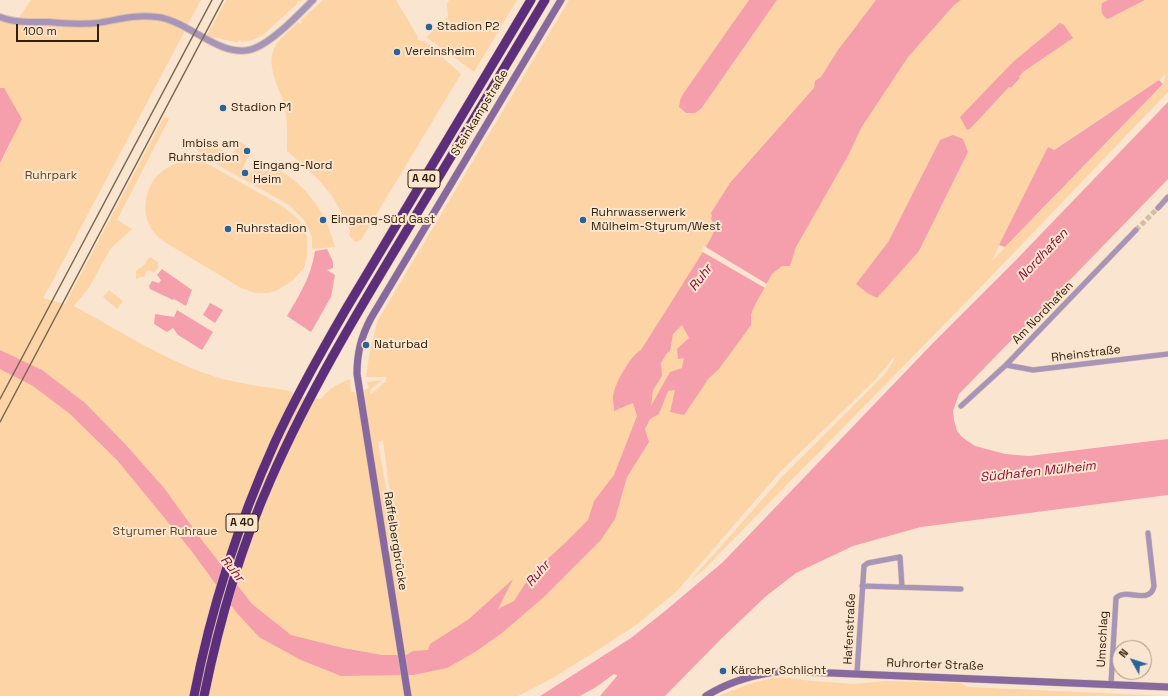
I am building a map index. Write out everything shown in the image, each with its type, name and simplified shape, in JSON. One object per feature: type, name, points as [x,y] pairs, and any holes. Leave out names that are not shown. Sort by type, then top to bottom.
[{"type":"highway","name":"A 40","points":[[194,696],[215,603],[240,527],[275,441],[317,360],[346,309],[531,0]]},
{"type":"highway","name":"A 40","points":[[204,696],[225,606],[250,531],[283,453],[328,364],[545,0]]},
{"type":"main road","name":"Steinkampstraße","points":[[360,390],[357,362],[364,330],[561,0]]},
{"type":"main road","name":"Raffelbergbrücke","points":[[360,390],[408,696]]},
{"type":"main road","name":"Ruhrorter Straße","points":[[706,696],[730,684],[762,673],[796,671],[1168,687]]},
{"type":"street","points":[[0,18],[13,21],[83,24],[132,17],[161,18],[178,24],[226,49],[241,51],[256,49],[266,43],[313,0]]},
{"type":"street","points":[[1158,208],[1168,197]]},
{"type":"street","name":"Am Nordhafen","points":[[961,406],[1006,365],[1136,230]]},
{"type":"street","name":"Rheinstraße","points":[[1006,365],[1033,370],[1168,354]]},
{"type":"street","name":"Umschlag","points":[[1111,684],[1116,598],[1121,595],[1146,595],[1153,591],[1154,586],[1148,533]]},
{"type":"street","name":"Hafenstraße","points":[[858,673],[863,570],[866,564],[900,557],[902,587]]},
{"type":"street","name":"Hafenstraße","points":[[862,586],[961,589]]},
{"type":"green space","points":[[31,0],[201,0],[186,28],[163,18],[84,22],[17,20]]},
{"type":"green space","points":[[226,0],[302,0],[297,2],[297,4],[263,35],[253,40],[241,42],[239,40],[238,42],[206,37]]},
{"type":"green space","points":[[323,0],[396,0],[418,37],[417,39],[425,41],[461,74],[361,240],[355,242],[349,235],[350,231],[338,206],[329,192],[287,151],[287,128],[284,104],[273,73],[272,57],[278,42],[298,22],[300,24],[302,22],[301,20]]},
{"type":"green space","points":[[449,0],[517,0],[474,72],[426,37],[448,17],[447,4]]},
{"type":"green space","points":[[569,0],[749,0],[680,100],[681,109],[689,114],[701,109],[777,0],[1108,0],[1102,3],[1108,19],[1145,0],[1168,0],[1168,92],[977,291],[706,568],[691,580],[783,476],[884,375],[893,362],[895,356],[876,379],[780,472],[676,592],[632,628],[553,678],[518,696],[0,696],[0,358],[6,353],[0,350],[0,163],[11,143],[4,89],[0,88],[0,17],[93,24],[139,18],[164,20],[186,29],[43,298],[65,304],[164,117],[169,119],[117,220],[132,229],[111,248],[88,289],[74,306],[161,354],[197,370],[234,382],[291,391],[296,396],[321,399],[334,387],[350,379],[351,392],[355,392],[356,397],[365,395],[364,390],[369,388],[367,382],[382,380],[370,390],[371,394],[386,381],[386,377],[366,377],[370,350],[378,320]],"holes":[[[1064,25],[1072,38],[1023,72],[1018,77],[1020,79],[1011,88],[1009,87],[970,129],[967,130]],[[1166,74],[1163,84],[991,262],[1044,158],[1053,150]],[[940,140],[968,152],[919,251],[867,293],[857,284],[888,242]],[[383,441],[400,567],[378,442]]]},
{"type":"green space","points":[[201,138],[231,155],[240,142],[252,150],[243,167],[252,173],[260,161],[289,176],[305,190],[324,217],[335,247],[312,249],[312,237],[304,220],[289,205],[202,156],[195,147]]},
{"type":"green space","name":"Ruhrstadion","points":[[185,160],[199,161],[210,165],[284,207],[299,220],[307,237],[307,255],[304,268],[292,281],[276,291],[255,293],[241,288],[166,243],[156,234],[149,225],[146,216],[146,203],[149,189],[160,173],[172,165]]},
{"type":"green space","points":[[150,257],[158,262],[158,268],[154,273],[150,270],[146,272],[145,277],[136,279],[136,271],[145,264]]},
{"type":"green space","points":[[109,290],[123,301],[117,309],[103,297]]},
{"type":"green space","points":[[773,678],[854,684],[885,681],[960,683],[968,687],[1168,696],[719,696],[751,683]]},
{"type":"water","points":[[749,0],[777,0],[701,109],[695,113],[686,113],[679,107],[683,94]]},
{"type":"water","name":"Ruhr","points":[[876,0],[961,0],[954,5],[908,57],[861,128],[849,154],[796,247],[790,266],[782,266],[772,274],[751,314],[751,325],[719,369],[709,378],[684,415],[670,412],[675,390],[668,391],[659,414],[650,419],[645,429],[649,442],[627,477],[615,519],[600,541],[545,596],[502,633],[475,652],[447,668],[413,675],[341,676],[301,660],[259,637],[236,612],[190,549],[117,460],[70,414],[33,386],[0,369],[0,350],[42,370],[85,403],[126,445],[164,488],[201,539],[252,604],[291,635],[343,648],[382,655],[406,655],[413,651],[428,650],[430,644],[469,619],[513,579],[498,609],[514,601],[532,573],[588,520],[594,501],[614,475],[637,416],[633,403],[614,411],[613,398],[619,379],[632,358],[641,350],[710,240],[714,230],[711,213],[730,183],[814,88],[815,81],[821,77],[838,50]],"holes":[[[682,325],[689,338],[677,349],[678,359],[684,358],[682,368],[670,372],[651,406],[653,390],[662,376],[661,363],[670,351],[673,334]]]},
{"type":"water","points":[[1108,0],[1145,0],[1108,19],[1102,12],[1102,3]]},
{"type":"water","points":[[1060,23],[1064,25],[1073,38],[1023,72],[1011,88],[1009,87],[970,129],[967,130],[960,117],[1013,62]]},
{"type":"water","points":[[1159,80],[1163,84],[1005,247],[999,245],[1048,147],[1054,150]]},
{"type":"water","points":[[0,88],[4,88],[22,119],[0,163]]},
{"type":"water","points":[[1168,102],[1168,179],[959,394],[953,411],[957,431],[962,437],[975,446],[1005,454],[1029,456],[1168,439],[1168,495],[921,527],[853,546],[796,573],[765,597],[665,696],[600,696],[617,676],[614,674],[580,696],[540,696],[631,638],[723,562],[932,344],[1016,260]]},
{"type":"water","points":[[953,135],[963,139],[968,152],[919,251],[877,298],[867,293],[856,284],[888,242],[940,140]]},
{"type":"water","points":[[327,249],[333,262],[333,268],[327,270],[335,275],[331,297],[311,332],[287,316],[301,293],[308,277],[315,251]]},
{"type":"water","points":[[162,269],[192,290],[186,306],[174,299],[173,300],[150,289],[149,286],[152,281],[159,283],[161,280],[157,275]]},
{"type":"water","points":[[210,303],[223,310],[215,323],[203,315]]},
{"type":"water","points":[[177,310],[213,332],[202,350],[178,335],[173,328],[167,332],[154,324],[155,314],[174,317]]},
{"type":"pier","points":[[704,246],[767,284],[765,288],[701,251]]},
{"type":"tunnel","points":[[1136,230],[1158,208]]},
{"type":"railway","points":[[0,399],[212,0]]},
{"type":"railway","points":[[0,422],[223,0]]},
{"type":"place","name":"Stadion P2","points":[[429,27]]},
{"type":"place","name":"Vereinsheim","points":[[397,52]]},
{"type":"place","name":"Stadion P1","points":[[223,108]]},
{"type":"place","name":"Imbiss am Ruhrstadion","points":[[247,151]]},
{"type":"place","name":"Eingang-Nord Heim","points":[[245,173]]},
{"type":"place","name":"Eingang-Süd Gast","points":[[323,220]]},
{"type":"place","name":"Ruhrwasserwerk Mülheim-Styrum/West","points":[[583,220]]},
{"type":"place","name":"Ruhrstadion","points":[[228,229]]},
{"type":"place","name":"Naturbad","points":[[366,345]]},
{"type":"place","name":"Kärcher Schlicht","points":[[723,671]]},
{"type":"park label","name":"Ruhrpark","points":[[51,176]]},
{"type":"park label","name":"Styrumer Ruhraue","points":[[165,532]]},
{"type":"water label","name":"Nordhafen","points":[[1043,255]]},
{"type":"water label","name":"Südhafen Mülheim","points":[[1038,472]]}]
